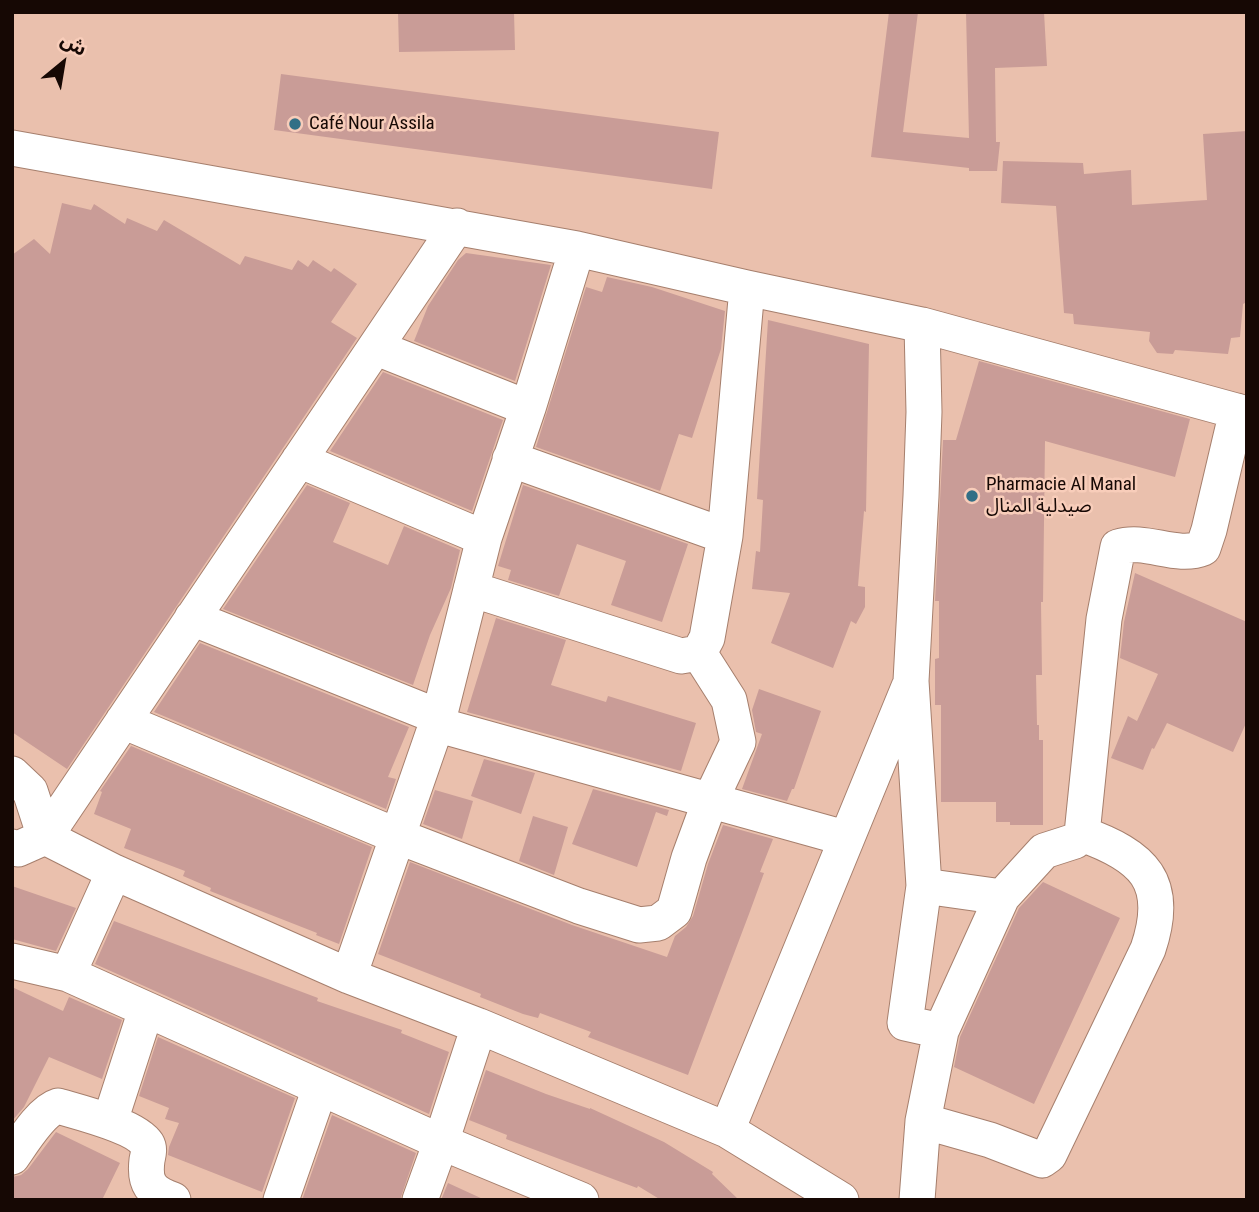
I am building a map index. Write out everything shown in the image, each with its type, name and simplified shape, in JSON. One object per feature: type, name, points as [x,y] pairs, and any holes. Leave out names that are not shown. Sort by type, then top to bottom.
[{"type":"street","points":[[12,148],[577,249],[922,325],[1242,413],[1203,548],[1192,553],[1130,543],[1118,547],[1104,619],[1082,834],[1075,841],[1044,851],[1002,897],[940,1031],[923,1121],[917,1200]]},
{"type":"street","points":[[12,847],[18,849],[45,836],[457,226]]},
{"type":"street","points":[[349,976],[437,720],[484,538],[577,249]]},
{"type":"street","points":[[471,589],[681,656],[699,653],[708,638],[725,536],[747,288]]},
{"type":"street","points":[[922,325],[924,412],[911,681],[924,886],[905,1023],[940,1031]]},
{"type":"street","points":[[377,348],[528,408]]},
{"type":"street","points":[[510,459],[725,536]]},
{"type":"street","points":[[299,460],[484,538]]},
{"type":"street","points":[[192,618],[437,720],[845,838]]},
{"type":"street","points":[[122,721],[397,836],[579,906],[639,925],[658,923],[674,911],[689,858],[710,801],[738,742],[729,700],[699,653]]},
{"type":"street","points":[[727,1130],[911,681]]},
{"type":"street","points":[[12,775],[30,791],[45,836],[114,872],[349,976],[478,1026],[727,1130],[841,1200]]},
{"type":"street","points":[[923,1121],[990,1140],[1042,1160],[1054,1148],[1148,949],[1156,926],[1154,886],[1146,870],[1120,850],[1082,834]]},
{"type":"street","points":[[68,974],[114,872]]},
{"type":"street","points":[[924,886],[1002,897]]},
{"type":"street","points":[[12,961],[68,974],[441,1142],[573,1198]]},
{"type":"street","points":[[110,1121],[146,1010]]},
{"type":"street","points":[[420,1200],[478,1026]]},
{"type":"street","points":[[281,1200],[320,1088]]},
{"type":"street","points":[[12,1157],[32,1128],[55,1106],[110,1121],[147,1145],[148,1183],[153,1190],[173,1200]]},
{"type":"building","points":[[398,12],[514,12],[515,50],[399,52]]},
{"type":"building","points":[[889,12],[918,12],[903,132],[969,138],[966,12],[1044,12],[1047,66],[995,68],[996,142],[1000,142],[997,171],[969,171],[969,168],[871,157]]},
{"type":"building","points":[[281,74],[719,132],[712,189],[274,130]]},
{"type":"building","points":[[1247,131],[1247,302],[1243,304],[1240,337],[1231,338],[1228,354],[1175,350],[1173,354],[1157,353],[1149,341],[1150,332],[1074,324],[1073,314],[1064,313],[1056,206],[1001,203],[1003,161],[1083,163],[1084,174],[1131,170],[1132,205],[1207,200],[1203,134]]},
{"type":"building","points":[[62,203],[91,210],[94,204],[125,224],[127,218],[157,231],[164,220],[240,265],[245,256],[292,270],[298,260],[308,267],[313,260],[331,272],[334,268],[357,284],[331,322],[357,338],[67,769],[12,732],[12,255],[34,239],[50,254]]},
{"type":"building","points":[[466,253],[551,265],[515,381],[414,341],[428,306],[458,260]]},
{"type":"building","points":[[607,277],[652,287],[725,311],[721,349],[692,438],[679,434],[660,491],[536,447],[586,287],[602,292]]},
{"type":"building","points":[[768,320],[869,344],[866,512],[864,511],[858,586],[865,587],[865,607],[856,624],[851,621],[833,668],[771,643],[790,593],[752,589],[756,551],[760,552],[763,500],[757,499]]},
{"type":"building","points":[[979,361],[1190,419],[1175,477],[1045,441],[1042,675],[1036,675],[1037,725],[1039,740],[1043,740],[1043,825],[1010,825],[1010,822],[996,822],[996,802],[941,802],[941,705],[935,705],[935,659],[939,658],[939,601],[935,601],[943,440],[956,440]]},
{"type":"building","points":[[383,372],[503,420],[472,511],[330,451]]},
{"type":"building","points":[[307,485],[350,503],[333,542],[388,565],[404,526],[460,550],[451,588],[430,635],[413,685],[223,609]]},
{"type":"building","points":[[523,485],[688,544],[662,622],[611,605],[626,561],[577,544],[559,596],[508,580],[511,570],[498,566]]},
{"type":"building","points":[[1135,573],[1247,622],[1247,721],[1233,752],[1167,723],[1143,770],[1111,758],[1128,716],[1137,721],[1158,674],[1120,658],[1124,622]]},
{"type":"building","points":[[496,618],[566,640],[551,685],[606,702],[608,696],[696,723],[681,771],[467,712]]},
{"type":"building","points":[[200,643],[409,727],[388,777],[396,779],[386,809],[154,712]]},
{"type":"building","points":[[759,689],[821,711],[794,789],[787,801],[742,789],[762,734],[756,732],[752,710]]},
{"type":"building","points":[[131,746],[372,847],[339,944],[210,891],[211,888],[183,876],[185,871],[124,848],[131,829],[94,814],[102,792],[100,791]]},
{"type":"building","points":[[484,759],[535,773],[521,814],[471,796]]},
{"type":"building","points":[[593,789],[669,810],[667,816],[656,812],[637,867],[572,844]]},
{"type":"building","points":[[435,790],[473,801],[462,839],[423,824]]},
{"type":"building","points":[[533,816],[568,827],[554,875],[519,861]]},
{"type":"building","points":[[723,825],[773,839],[760,872],[764,873],[688,1075],[588,1037],[591,1032],[540,1013],[538,1018],[523,1014],[480,997],[481,994],[378,954],[410,862],[572,925],[667,957],[675,936],[686,927],[693,916]]},
{"type":"building","points":[[1043,882],[1120,918],[1034,1104],[954,1067],[960,1037],[1019,908]]},
{"type":"building","points":[[12,886],[76,908],[56,951],[12,939]]},
{"type":"building","points":[[114,921],[318,998],[317,1001],[402,1030],[401,1033],[449,1052],[429,1114],[95,964]]},
{"type":"building","points":[[12,987],[63,1011],[69,997],[122,1020],[102,1079],[49,1057],[24,1107],[12,1121]]},
{"type":"building","points":[[158,1037],[295,1098],[262,1192],[168,1155],[179,1123],[165,1119],[169,1108],[139,1096]]},
{"type":"building","points":[[486,1070],[590,1108],[664,1142],[713,1172],[739,1200],[661,1200],[638,1186],[637,1188],[506,1139],[507,1135],[469,1120]]},
{"type":"building","points":[[332,1115],[416,1153],[400,1200],[302,1200]]},
{"type":"building","points":[[56,1132],[120,1163],[102,1200],[12,1200],[12,1177],[21,1175],[28,1169]]},
{"type":"building","points":[[448,1183],[485,1200],[441,1200]]},
{"type":"place","name":"Café Nour Assila","points":[[295,124]]},
{"type":"place","name":"Pharmacie Al Manal صيدلية المنال","points":[[972,496]]}]
